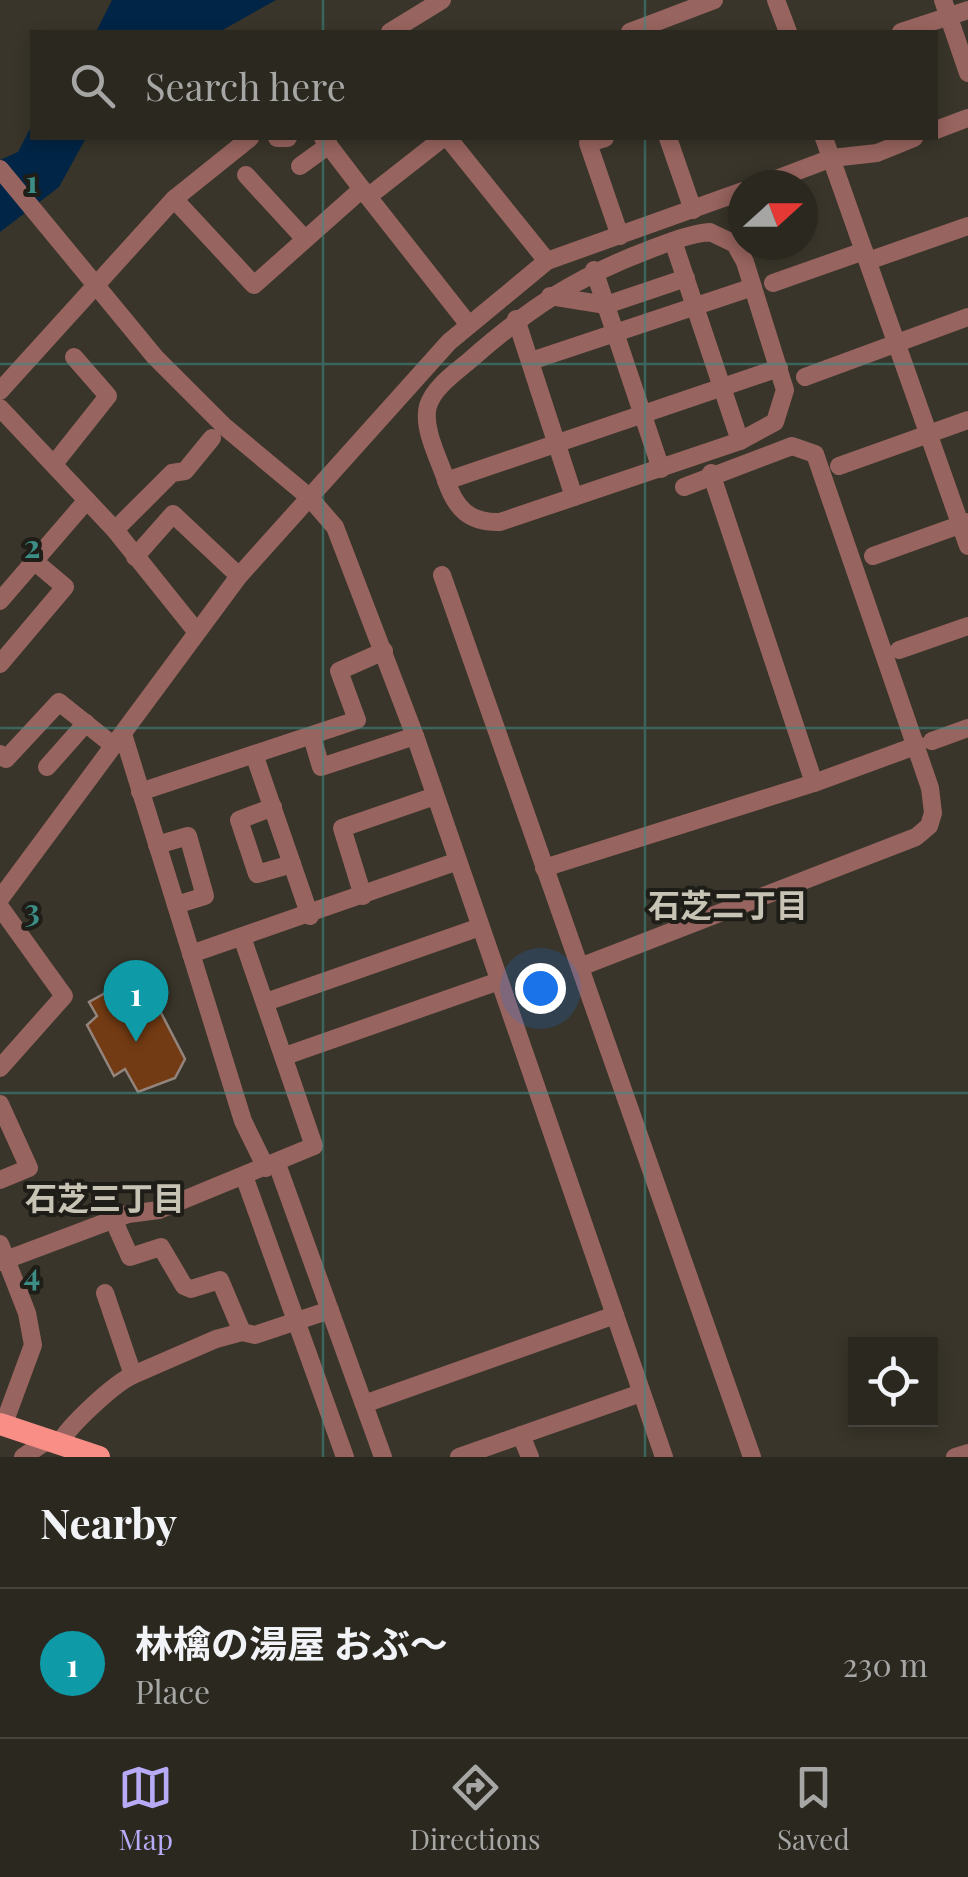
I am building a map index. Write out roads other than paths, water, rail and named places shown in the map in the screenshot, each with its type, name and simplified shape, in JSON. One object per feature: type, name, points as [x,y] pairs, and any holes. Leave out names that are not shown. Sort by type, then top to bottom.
[{"type":"main road","points":[[2,1425],[91,1456]]},
{"type":"street","points":[[393,30],[442,0]]},
{"type":"street","points":[[635,30],[714,0]]},
{"type":"street","points":[[776,0],[787,30]]},
{"type":"street","points":[[946,8],[968,72]]},
{"type":"street","points":[[906,30],[946,8],[968,10]]},
{"type":"street","points":[[938,129],[968,118]]},
{"type":"street","points":[[0,391],[88,279],[174,200],[248,140]]},
{"type":"street","points":[[174,200],[254,285],[302,238],[443,140]]},
{"type":"street","points":[[448,140],[546,261]]},
{"type":"street","points":[[596,140],[620,236]]},
{"type":"street","points":[[669,140],[693,210]]},
{"type":"street","points":[[825,140],[928,433],[964,523],[968,546]]},
{"type":"street","points":[[800,170],[832,158],[877,153],[909,140]]},
{"type":"street","points":[[300,166],[326,142],[468,325]]},
{"type":"street","points":[[0,169],[155,357],[226,427],[309,497],[335,527],[415,736],[664,1457]]},
{"type":"street","points":[[246,174],[302,238]]},
{"type":"street","points":[[3,890],[239,576],[468,325],[546,261],[728,197]]},
{"type":"street","points":[[773,284],[968,226]]},
{"type":"street","points":[[697,233],[722,236],[735,244],[753,287],[785,390],[780,412],[767,429],[500,522],[482,521],[456,506],[430,433],[429,401],[516,318],[594,270],[673,242],[697,233]]},
{"type":"street","points":[[673,242],[740,441]]},
{"type":"street","points":[[594,270],[661,468]]},
{"type":"street","points":[[550,296],[606,305],[686,278]]},
{"type":"street","points":[[531,360],[753,287]]},
{"type":"street","points":[[805,376],[968,317]]},
{"type":"street","points":[[516,318],[574,497]]},
{"type":"street","points":[[54,464],[108,396],[74,357]]},
{"type":"street","points":[[446,481],[779,368]]},
{"type":"street","points":[[0,408],[115,530],[196,631]]},
{"type":"street","points":[[839,466],[968,420]]},
{"type":"street","points":[[115,530],[172,473],[186,471],[212,438]]},
{"type":"street","points":[[580,966],[916,837],[930,826],[933,813],[925,743],[815,454],[792,446],[711,473],[684,487]]},
{"type":"street","points":[[711,473],[814,783]]},
{"type":"street","points":[[0,601],[87,500]]},
{"type":"street","points":[[135,557],[172,514],[239,576]]},
{"type":"street","points":[[873,556],[964,523]]},
{"type":"street","points":[[0,664],[65,587],[34,561]]},
{"type":"street","points":[[442,575],[752,1457]]},
{"type":"street","points":[[899,650],[968,626]]},
{"type":"street","points":[[140,792],[357,720],[339,671],[384,651]]},
{"type":"street","points":[[0,754],[6,759],[59,702],[86,724],[118,740],[140,792],[243,1121],[272,1166],[384,1457]]},
{"type":"street","points":[[47,767],[86,724]]},
{"type":"street","points":[[544,868],[814,783],[968,728]]},
{"type":"street","points":[[312,737],[321,766],[415,736]]},
{"type":"street","points":[[255,757],[310,916]]},
{"type":"street","points":[[364,896],[342,828],[435,796]]},
{"type":"street","points":[[272,808],[238,820],[257,874],[292,864]]},
{"type":"street","points":[[157,845],[188,836],[205,896],[176,904]]},
{"type":"street","points":[[191,954],[458,862]]},
{"type":"street","points":[[0,907],[64,996],[0,1068]]},
{"type":"street","points":[[266,1002],[480,926]]},
{"type":"street","points":[[2,1425],[33,1346],[2,1256],[114,1219],[159,1210],[314,1146],[242,937]]},
{"type":"street","points":[[285,1056],[499,981]]},
{"type":"street","points":[[0,1104],[29,1168],[0,1180]]},
{"type":"street","points":[[244,1176],[345,1457]]},
{"type":"street","points":[[114,1219],[130,1258],[161,1246],[184,1286],[191,1289],[220,1280],[242,1332]]},
{"type":"street","points":[[105,1293],[133,1374]]},
{"type":"street","points":[[23,1457],[54,1442],[106,1400],[116,1383],[133,1374],[242,1332],[255,1336],[330,1310]]},
{"type":"street","points":[[364,1404],[614,1314]]},
{"type":"street","points":[[459,1457],[642,1393]]},
{"type":"street","points":[[521,1435],[530,1457]]},
{"type":"street","points":[[955,1457],[968,1453]]},
{"type":"water","points":[[112,0],[276,0],[223,30],[97,30]]},
{"type":"water","points":[[30,129],[30,140],[85,140],[59,187],[0,232],[0,160],[18,152]]},
{"type":"place","name":"林檎の湯屋 おぶ～","points":[[136,1042]]},
{"type":"district","name":"石芝二丁目","points":[[728,906]]},
{"type":"district","name":"石芝三丁目","points":[[105,1199]]}]
